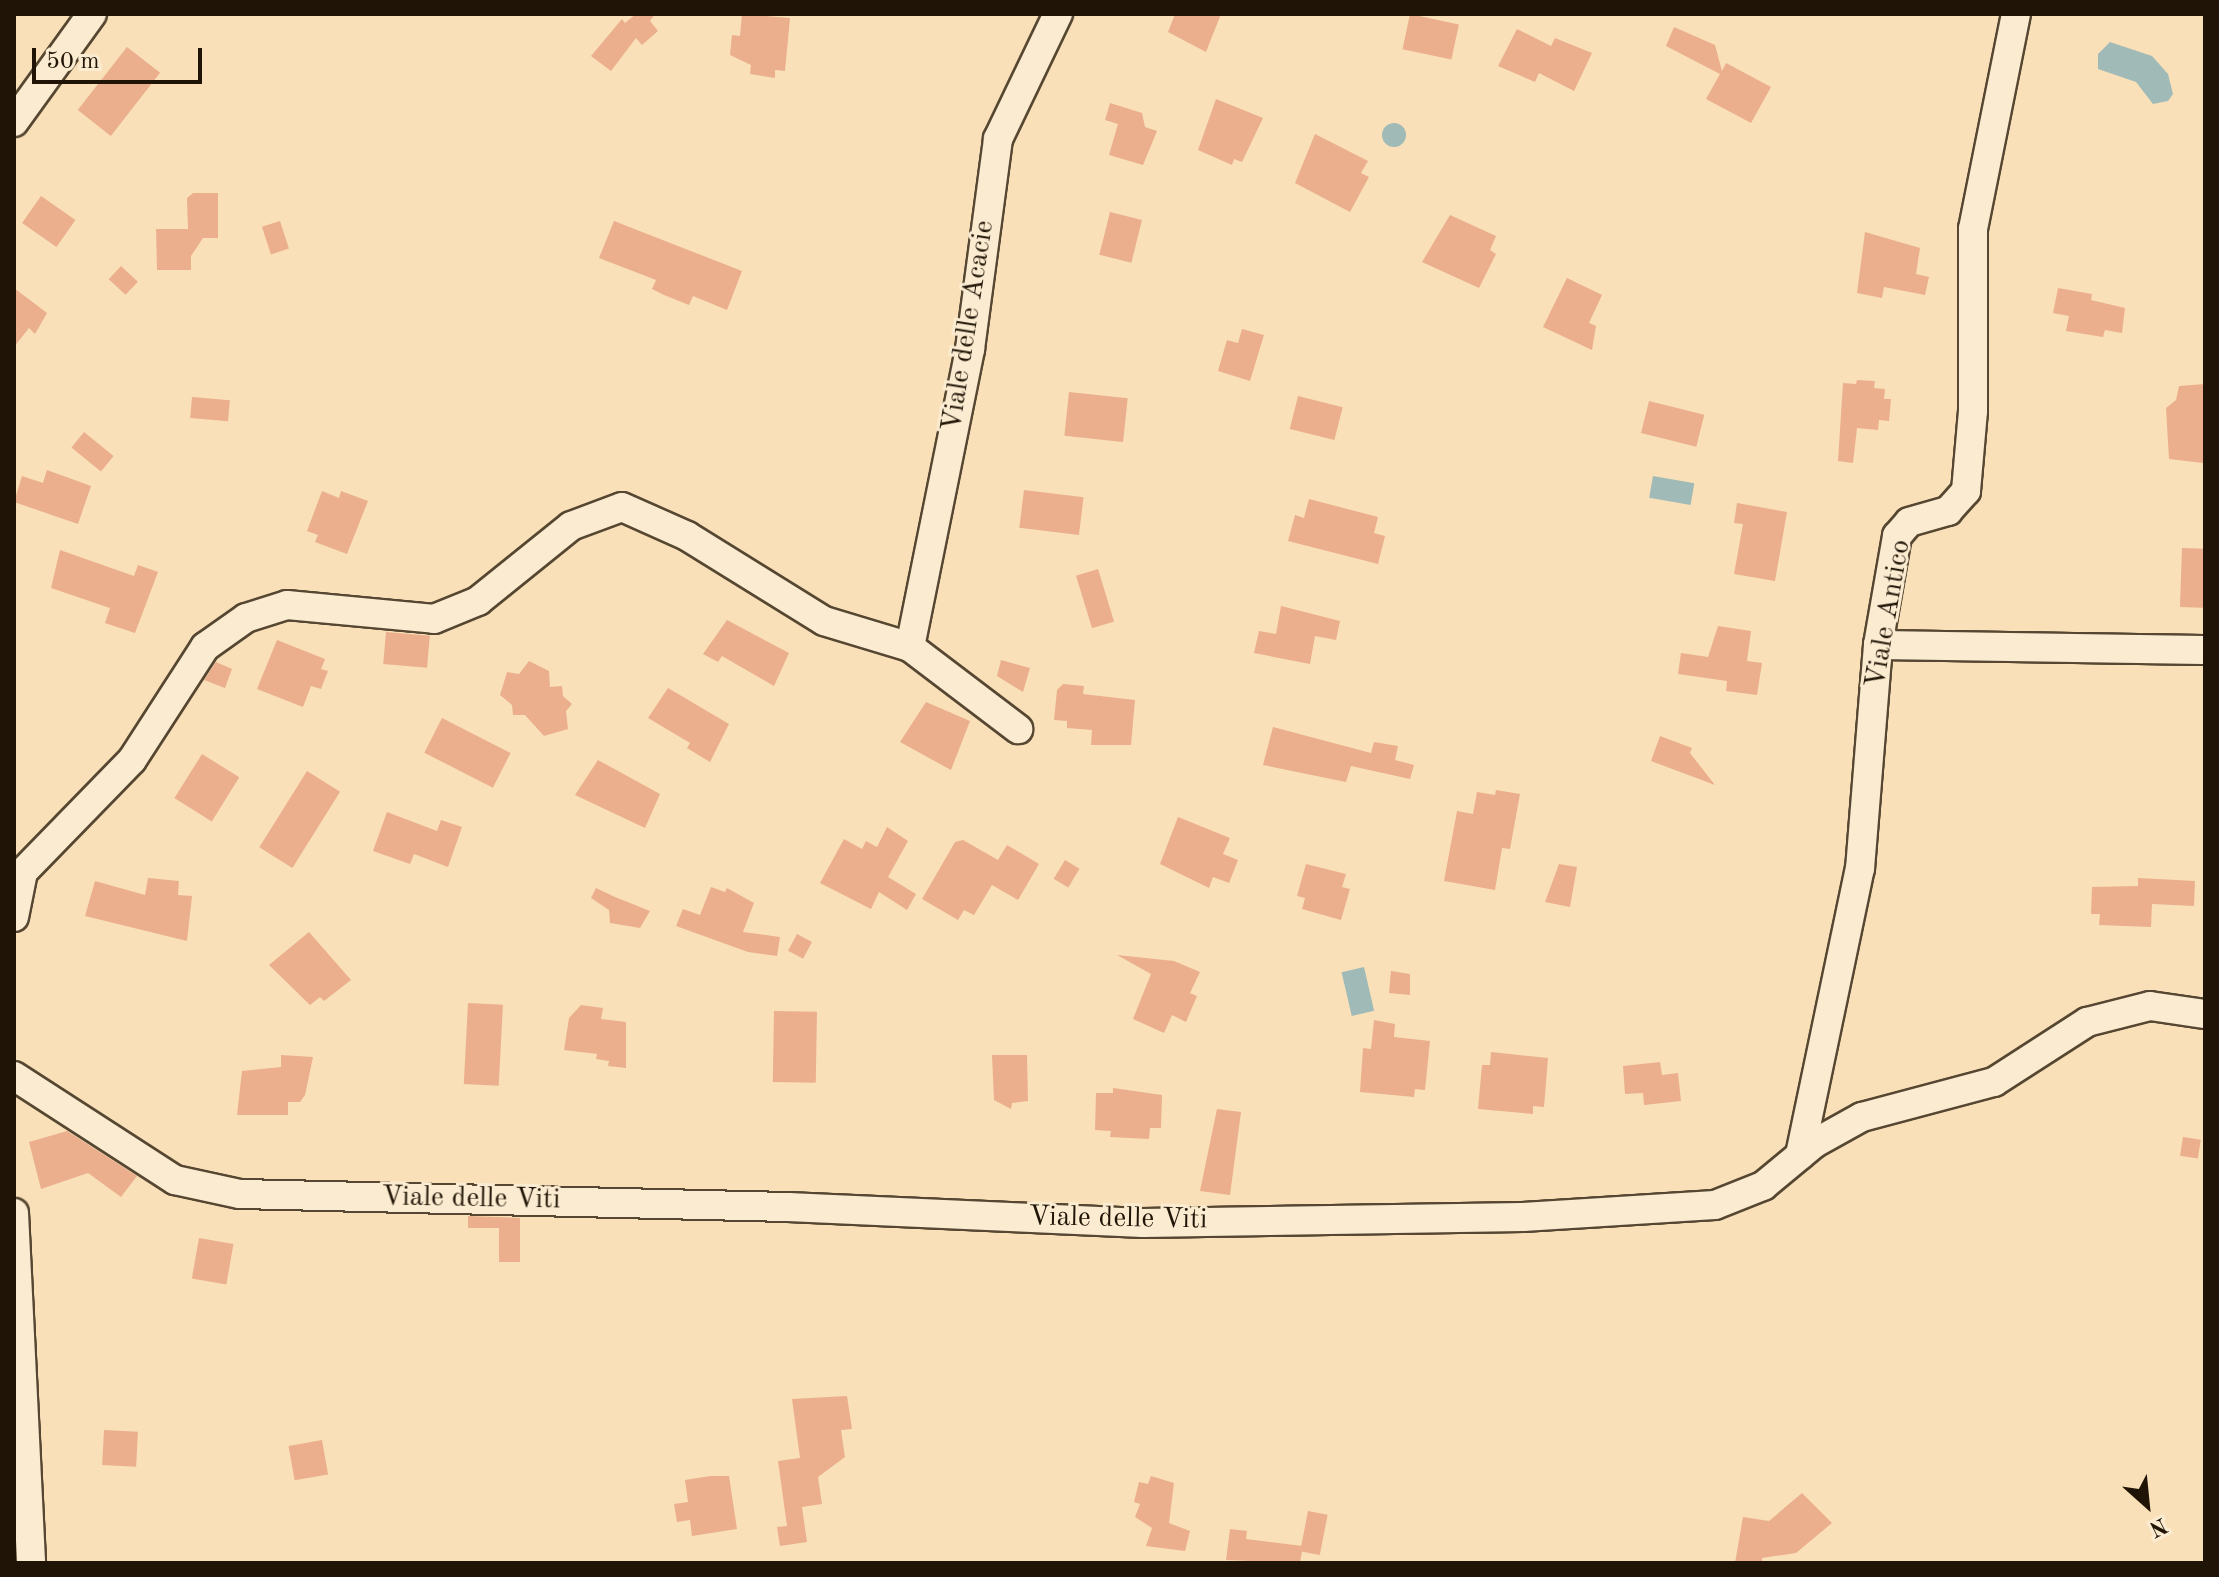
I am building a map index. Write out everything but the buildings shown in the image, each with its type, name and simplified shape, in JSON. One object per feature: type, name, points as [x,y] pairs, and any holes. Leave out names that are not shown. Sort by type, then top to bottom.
[{"type":"street","points":[[14,122],[92,14]]},
{"type":"street","name":"Viale delle Acacie","points":[[910,647],[970,349],[998,139],[1058,14]]},
{"type":"street","name":"Viale Antico","points":[[1800,1155],[1860,869],[1878,645],[1897,536],[1909,522],[1948,511],[1966,491],[1973,411],[1973,229],[2016,14]]},
{"type":"street","points":[[14,917],[23,872],[132,760],[205,647],[246,618],[287,605],[434,619],[478,601],[571,526],[622,507],[687,536],[824,621],[910,647],[1018,729]]},
{"type":"street","points":[[1878,645],[2205,650]]},
{"type":"street","name":"Viale delle Viti","points":[[14,1076],[175,1180],[240,1194],[758,1206],[1143,1223],[1523,1217],[1715,1205],[1763,1186],[1800,1155],[1862,1117],[1994,1082],[2098,1019],[2150,1006],[2205,1014]]},
{"type":"street","points":[[14,1213],[30,1446],[31,1563]]},
{"type":"water","points":[[2110,42],[2152,56],[2168,74],[2173,94],[2168,101],[2153,104],[2136,82],[2098,69],[2098,54]]},
{"type":"water","points":[[1394,123],[1403,126],[1406,135],[1403,144],[1394,147],[1385,144],[1382,135],[1385,126]]},
{"type":"water","points":[[1653,476],[1694,483],[1691,505],[1649,498]]},
{"type":"water","points":[[1364,967],[1374,1011],[1352,1016],[1342,972]]}]
